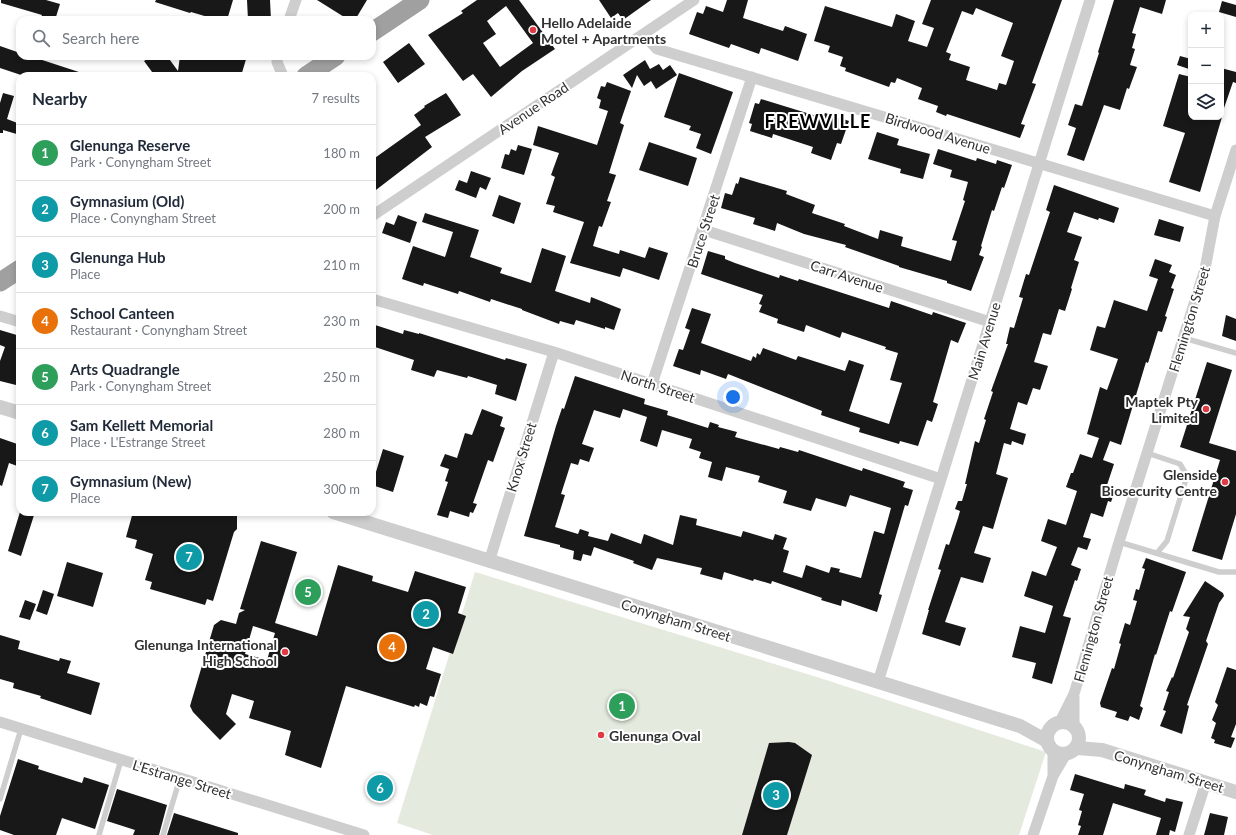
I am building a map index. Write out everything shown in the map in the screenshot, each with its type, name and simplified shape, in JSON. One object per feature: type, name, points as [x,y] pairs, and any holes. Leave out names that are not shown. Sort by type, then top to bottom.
[{"type":"highway","points":[[376,29],[420,0]]},
{"type":"highway","points":[[312,72],[330,60]]},
{"type":"highway","points":[[0,282],[16,272]]},
{"type":"street","points":[[290,16],[296,0]]},
{"type":"street","name":"Avenue Road","points":[[376,213],[644,35],[694,0]]},
{"type":"street","name":"Main Avenue","points":[[878,682],[1090,0]]},
{"type":"street","name":"Birdwood Avenue","points":[[644,35],[657,49],[1215,216]]},
{"type":"street","points":[[277,60],[281,72]]},
{"type":"street","name":"Bruce Street","points":[[652,384],[704,230],[752,77]]},
{"type":"street","name":"Flemington Street","points":[[1034,835],[1119,542],[1205,269],[1215,216],[1236,150]]},
{"type":"street","name":"Carr Avenue","points":[[704,230],[990,322]]},
{"type":"street","name":"North Street","points":[[376,301],[554,352],[941,479]]},
{"type":"street","points":[[0,316],[16,321]]},
{"type":"street","name":"Knox Street","points":[[488,562],[554,352]]},
{"type":"street","points":[[0,407],[16,412]]},
{"type":"street","name":"Conyngham Street","points":[[345,516],[488,562],[1236,792]]},
{"type":"street","name":"L'Estrange Street","points":[[0,722],[364,835]]},
{"type":"street","points":[[1189,835],[1206,782]]},
{"type":"lane","points":[[1184,338],[1236,352]]},
{"type":"lane","points":[[1147,453],[1180,464],[1187,476],[1167,541],[1156,553]]},
{"type":"lane","points":[[1119,542],[1219,572],[1236,572]]},
{"type":"lane","points":[[0,799],[22,729]]},
{"type":"lane","points":[[99,835],[121,760]]},
{"type":"lane","points":[[163,835],[180,778]]},
{"type":"shaded area","points":[[475,572],[820,678],[1046,752],[1019,835],[433,835],[397,823]]},
{"type":"building","points":[[1,0],[46,0],[60,4],[56,16],[42,16],[1,3]]},
{"type":"building","points":[[156,0],[233,0],[228,16],[204,16],[155,2]]},
{"type":"building","points":[[247,0],[270,0],[271,16],[248,16]]},
{"type":"building","points":[[317,0],[367,0],[357,16],[343,16]]},
{"type":"building","points":[[477,0],[519,0],[555,49],[522,71],[491,97],[473,74],[463,81],[428,35],[463,13],[461,11]],"holes":[[[506,6],[533,43],[500,67],[483,43],[496,34],[487,21]]]},
{"type":"building","points":[[599,0],[651,0],[623,20],[618,13],[611,18]]},
{"type":"building","points":[[727,0],[748,0],[743,18],[783,31],[785,26],[807,34],[798,61],[761,48],[759,54],[731,44],[729,48],[689,34],[697,12],[703,14],[706,6],[723,12]]},
{"type":"building","points":[[931,0],[1062,0],[1032,83],[1036,84],[1021,124],[1025,125],[1020,138],[947,114],[946,116],[936,112],[938,106],[918,99],[922,88],[897,78],[895,83],[891,82],[889,87],[845,71],[846,68],[840,66],[843,57],[828,52],[830,46],[814,41],[825,6],[892,27],[896,14],[915,21],[908,41],[927,47],[934,28],[922,24]],"holes":[[[976,8],[1013,23],[1001,56],[1014,61],[1006,85],[999,83],[997,90],[966,80],[970,67],[949,60],[951,54],[946,52],[962,11],[973,15]]]},
{"type":"building","points":[[1114,0],[1166,0],[1162,14],[1140,7],[1132,33],[1136,34],[1132,48],[1135,49],[1130,65],[1137,67],[1129,89],[1127,88],[1120,110],[1104,105],[1084,161],[1067,155],[1076,128],[1068,125],[1075,104],[1082,106]]},
{"type":"building","points":[[1222,1],[1236,5],[1236,17],[1224,13],[1224,12],[1219,12]]},
{"type":"building","points":[[409,43],[425,64],[398,83],[383,62]]},
{"type":"building","points":[[0,46],[16,52],[16,60],[42,60],[79,72],[16,72],[16,73],[0,68]]},
{"type":"building","points":[[1180,56],[1188,58],[1188,69],[1177,65]]},
{"type":"building","points":[[170,60],[178,71],[179,60],[246,60],[242,72],[152,72],[144,61]]},
{"type":"building","points":[[645,60],[650,69],[659,64],[663,70],[670,65],[677,75],[656,89],[651,81],[644,86],[637,75],[632,88],[623,75]]},
{"type":"building","points":[[1224,69],[1236,72],[1236,83],[1233,82],[1224,108]]},
{"type":"building","points":[[679,73],[733,92],[711,154],[696,148],[701,134],[689,130],[691,126],[664,117]]},
{"type":"building","points":[[1179,74],[1188,76],[1188,120],[1221,120],[1200,192],[1169,182],[1185,133],[1163,126]]},
{"type":"building","points":[[607,82],[631,91],[620,123],[624,125],[609,173],[616,175],[607,201],[611,202],[602,227],[599,226],[593,246],[619,254],[620,250],[645,258],[649,247],[668,253],[659,280],[623,268],[620,277],[570,263],[584,222],[553,212],[555,206],[546,204],[555,177],[551,175],[559,153],[533,145],[538,126],[597,145],[608,111],[599,108],[601,100],[597,98],[601,86],[605,87]]},
{"type":"building","points":[[3,93],[14,96],[7,119],[16,122],[16,134],[3,130],[3,133],[0,133],[0,103]]},
{"type":"building","points":[[446,93],[461,115],[425,137],[432,147],[376,190],[376,157],[421,125],[414,115],[425,107],[424,106]]},
{"type":"building","points":[[761,99],[823,118],[825,113],[849,121],[841,144],[837,143],[831,160],[811,153],[813,147],[773,134],[772,138],[750,131],[752,124],[749,123],[755,103],[759,104]]},
{"type":"building","points":[[877,132],[899,139],[897,145],[930,154],[923,179],[900,173],[901,169],[868,159]]},
{"type":"building","points":[[649,142],[697,158],[688,186],[639,170]]},
{"type":"building","points":[[518,145],[532,149],[524,175],[501,168],[505,154],[509,155],[511,149],[516,151]]},
{"type":"building","points":[[938,149],[976,161],[977,158],[996,164],[997,160],[1012,165],[1004,188],[1002,187],[994,211],[992,210],[979,255],[984,257],[971,291],[947,283],[947,281],[899,267],[845,247],[846,245],[804,234],[777,223],[775,231],[753,224],[755,218],[721,208],[725,193],[732,195],[736,183],[738,184],[740,177],[787,191],[786,194],[815,205],[812,213],[845,224],[844,226],[878,239],[880,230],[903,237],[901,246],[951,261],[957,241],[952,240],[965,201],[963,200],[968,182],[950,177],[952,170],[933,164]]},
{"type":"building","points":[[471,171],[491,178],[486,190],[480,187],[476,198],[455,190],[459,180],[467,183]]},
{"type":"building","points":[[1054,185],[1119,208],[1114,223],[1099,218],[1098,220],[1074,212],[1067,232],[1082,237],[1074,260],[1079,262],[1071,288],[1072,289],[1065,311],[1059,309],[1051,335],[1043,333],[1034,362],[1048,366],[1040,390],[1033,388],[1027,405],[1018,402],[1010,429],[1026,434],[1023,445],[1012,441],[1011,445],[1004,443],[996,474],[1008,478],[993,529],[983,526],[974,553],[991,558],[983,583],[961,577],[945,622],[966,628],[960,646],[922,634],[941,570],[938,569],[946,544],[949,545],[960,511],[955,509],[958,501],[962,501],[967,484],[965,484],[975,441],[979,443],[986,420],[984,419],[993,392],[991,391],[1008,344],[1006,344],[1010,327],[1014,328],[1023,298],[1019,297],[1026,274],[1029,275],[1050,212],[1046,210]]},
{"type":"building","points":[[499,195],[521,203],[514,224],[492,216]]},
{"type":"building","points":[[425,213],[479,230],[470,257],[502,268],[500,273],[531,283],[542,248],[566,256],[555,291],[590,303],[591,297],[621,309],[614,330],[605,327],[605,329],[576,320],[574,325],[560,321],[559,324],[522,309],[491,299],[490,302],[459,291],[458,294],[424,283],[423,286],[402,279],[413,246],[445,257],[453,232],[422,222]]},
{"type":"building","points":[[398,215],[417,222],[410,243],[382,233],[386,222],[394,225]]},
{"type":"building","points":[[1159,219],[1184,227],[1180,242],[1154,235]]},
{"type":"building","points":[[708,251],[725,256],[725,259],[735,263],[779,278],[780,275],[798,281],[799,279],[889,308],[891,301],[932,315],[933,312],[966,323],[958,343],[951,340],[933,402],[938,404],[932,422],[927,420],[918,446],[900,441],[899,444],[859,432],[860,428],[821,415],[822,411],[728,374],[726,379],[701,370],[700,375],[673,366],[679,349],[683,350],[690,330],[685,328],[692,308],[711,314],[701,343],[751,361],[753,356],[756,358],[757,353],[760,355],[763,348],[796,360],[798,356],[845,371],[849,360],[864,365],[849,411],[889,424],[902,383],[890,380],[898,353],[885,349],[886,347],[842,332],[840,338],[806,325],[804,332],[777,323],[778,319],[759,312],[762,305],[759,304],[763,295],[701,274]]},
{"type":"building","points":[[1155,259],[1172,265],[1169,272],[1176,275],[1171,288],[1174,289],[1165,316],[1167,317],[1162,332],[1158,331],[1148,363],[1146,362],[1121,445],[1110,441],[1103,460],[1114,464],[1107,485],[1116,488],[1111,502],[1108,501],[1103,517],[1091,513],[1083,537],[1091,539],[1087,550],[1078,547],[1071,565],[1081,569],[1077,581],[1075,580],[1063,616],[1071,618],[1052,684],[1032,678],[1036,663],[1012,657],[1020,626],[1045,633],[1053,606],[1024,596],[1032,571],[1046,576],[1057,547],[1041,541],[1048,519],[1066,525],[1077,491],[1066,487],[1071,473],[1073,473],[1080,454],[1092,458],[1099,438],[1087,434],[1100,387],[1107,390],[1118,359],[1090,350],[1097,326],[1105,328],[1114,300],[1147,311],[1158,279],[1149,276]]},
{"type":"building","points":[[1226,315],[1236,319],[1236,341],[1222,336]]},
{"type":"building","points":[[376,325],[403,334],[404,330],[419,333],[505,360],[506,358],[527,364],[516,401],[495,394],[497,385],[468,376],[467,378],[437,370],[434,377],[411,370],[414,360],[376,347]]},
{"type":"building","points":[[0,330],[16,335],[16,385],[0,381],[0,361],[5,347],[0,345]]},
{"type":"building","points":[[1207,362],[1232,370],[1209,443],[1236,451],[1236,514],[1222,560],[1192,551],[1220,460],[1180,447]]},
{"type":"building","points":[[575,376],[645,399],[644,404],[668,411],[667,415],[708,428],[710,422],[719,425],[718,427],[737,432],[735,437],[779,449],[780,447],[798,452],[799,450],[862,471],[863,468],[905,482],[903,487],[913,490],[908,506],[905,505],[879,594],[882,595],[877,612],[842,600],[841,606],[772,581],[771,584],[754,579],[753,581],[724,572],[722,580],[700,574],[702,568],[657,558],[652,570],[633,563],[634,561],[594,547],[591,556],[583,554],[581,561],[573,559],[574,551],[560,547],[560,545],[524,536],[556,426],[562,408],[564,409]],"holes":[[[623,409],[647,417],[640,441],[657,447],[662,430],[692,439],[689,448],[701,452],[699,458],[712,462],[708,477],[722,481],[726,467],[760,476],[758,482],[787,491],[783,503],[811,511],[816,498],[846,507],[850,495],[891,508],[884,534],[874,531],[861,578],[839,572],[840,569],[831,567],[829,573],[806,565],[802,578],[783,572],[789,551],[783,549],[787,538],[775,534],[773,540],[743,531],[741,537],[696,525],[697,519],[680,515],[673,545],[644,534],[641,544],[611,533],[608,541],[588,536],[589,532],[580,529],[578,534],[555,527],[565,495],[561,494],[571,463],[578,465],[580,459],[589,462],[594,448],[582,444],[594,410],[620,418]]]},
{"type":"building","points":[[482,409],[503,417],[500,426],[505,428],[493,462],[488,460],[473,503],[477,504],[473,513],[470,512],[469,517],[450,511],[448,518],[437,515],[448,482],[445,481],[449,469],[440,466],[445,454],[457,458],[465,433],[472,435]]},
{"type":"building","points":[[0,438],[16,444],[16,466],[9,463],[2,486],[0,485]]},
{"type":"building","points":[[383,449],[404,456],[393,492],[376,486],[376,472]]},
{"type":"building","points":[[19,516],[34,516],[21,556],[8,551]]},
{"type":"building","points":[[132,516],[237,516],[237,529],[234,532],[213,601],[207,599],[205,605],[150,589],[152,582],[145,580],[153,554],[135,548],[137,540],[126,537]]},
{"type":"building","points":[[261,541],[297,552],[275,623],[317,636],[338,565],[373,576],[372,581],[408,592],[415,571],[466,587],[458,613],[466,616],[453,654],[433,647],[426,669],[441,674],[434,697],[430,696],[427,706],[420,703],[419,707],[415,705],[414,707],[346,686],[321,768],[285,755],[291,731],[249,718],[254,701],[232,694],[226,714],[236,724],[220,740],[193,712],[190,706],[214,625],[221,620],[236,624],[239,613],[245,610],[240,609]],"holes":[[[253,626],[275,633],[267,660],[245,654]]]},
{"type":"building","points":[[1146,558],[1186,572],[1172,612],[1170,611],[1156,655],[1155,654],[1140,706],[1143,708],[1139,720],[1130,716],[1128,721],[1115,717],[1117,712],[1101,707],[1100,703],[1112,668],[1114,669],[1125,623],[1130,625],[1137,601],[1133,600],[1136,589],[1139,590],[1145,569],[1142,568]]},
{"type":"building","points":[[67,562],[103,573],[93,607],[57,596]]},
{"type":"building","points":[[1205,581],[1223,593],[1224,596],[1219,603],[1206,641],[1208,644],[1187,705],[1189,706],[1182,734],[1160,726],[1166,711],[1163,710],[1169,692],[1166,691],[1172,677],[1173,678],[1189,632],[1186,629],[1190,617],[1183,616]]},
{"type":"building","points":[[43,590],[54,594],[47,615],[36,611]]},
{"type":"building","points":[[25,600],[36,604],[30,620],[19,617]]},
{"type":"building","points":[[0,635],[20,641],[18,649],[59,661],[60,658],[71,661],[67,673],[100,683],[91,715],[40,698],[41,696],[13,688],[14,683],[0,679]]},
{"type":"building","points":[[1227,667],[1236,670],[1236,724],[1231,737],[1235,738],[1231,748],[1214,743],[1215,740],[1211,738],[1216,723],[1212,720],[1218,705],[1215,702]]},
{"type":"building","points":[[769,743],[795,743],[812,755],[787,835],[742,835]]},
{"type":"building","points":[[18,759],[39,766],[38,769],[82,783],[84,777],[109,785],[95,829],[62,818],[56,835],[14,835],[0,830],[0,816]]},
{"type":"building","points":[[1075,774],[1124,789],[1125,784],[1146,790],[1144,795],[1165,802],[1166,798],[1183,802],[1175,832],[1170,830],[1169,835],[1156,835],[1161,818],[1113,803],[1103,835],[1078,835],[1081,826],[1078,825],[1082,811],[1079,810],[1084,794],[1070,790]]},
{"type":"building","points":[[117,789],[167,805],[159,835],[133,835],[135,830],[107,821]]},
{"type":"building","points":[[174,813],[238,833],[238,835],[167,835]]},
{"type":"building","points":[[1210,813],[1228,817],[1224,835],[1204,835]]},
{"type":"place","name":"Hello Adelaide Motel + Apartments","points":[[533,30]]},
{"type":"place","name":"Maptek Pty Limited","points":[[1206,409]]},
{"type":"place","name":"Glenside Biosecurity Centre","points":[[1225,482]]},
{"type":"place","name":"Gymnasium (New)","points":[[189,557]]},
{"type":"place","name":"Arts Quadrangle","points":[[308,592]]},
{"type":"place","name":"Gymnasium (Old)","points":[[426,614]]},
{"type":"place","name":"School Canteen","points":[[392,647]]},
{"type":"place","name":"Glenunga International High School","points":[[285,652]]},
{"type":"place","name":"Glenunga Reserve","points":[[622,706]]},
{"type":"place","name":"Glenunga Oval","points":[[601,735]]},
{"type":"place","name":"Sam Kellett Memorial","points":[[380,788]]},
{"type":"place","name":"Glenunga Hub","points":[[776,795]]},
{"type":"district","name":"FREWVILLE","points":[[818,121]]}]
